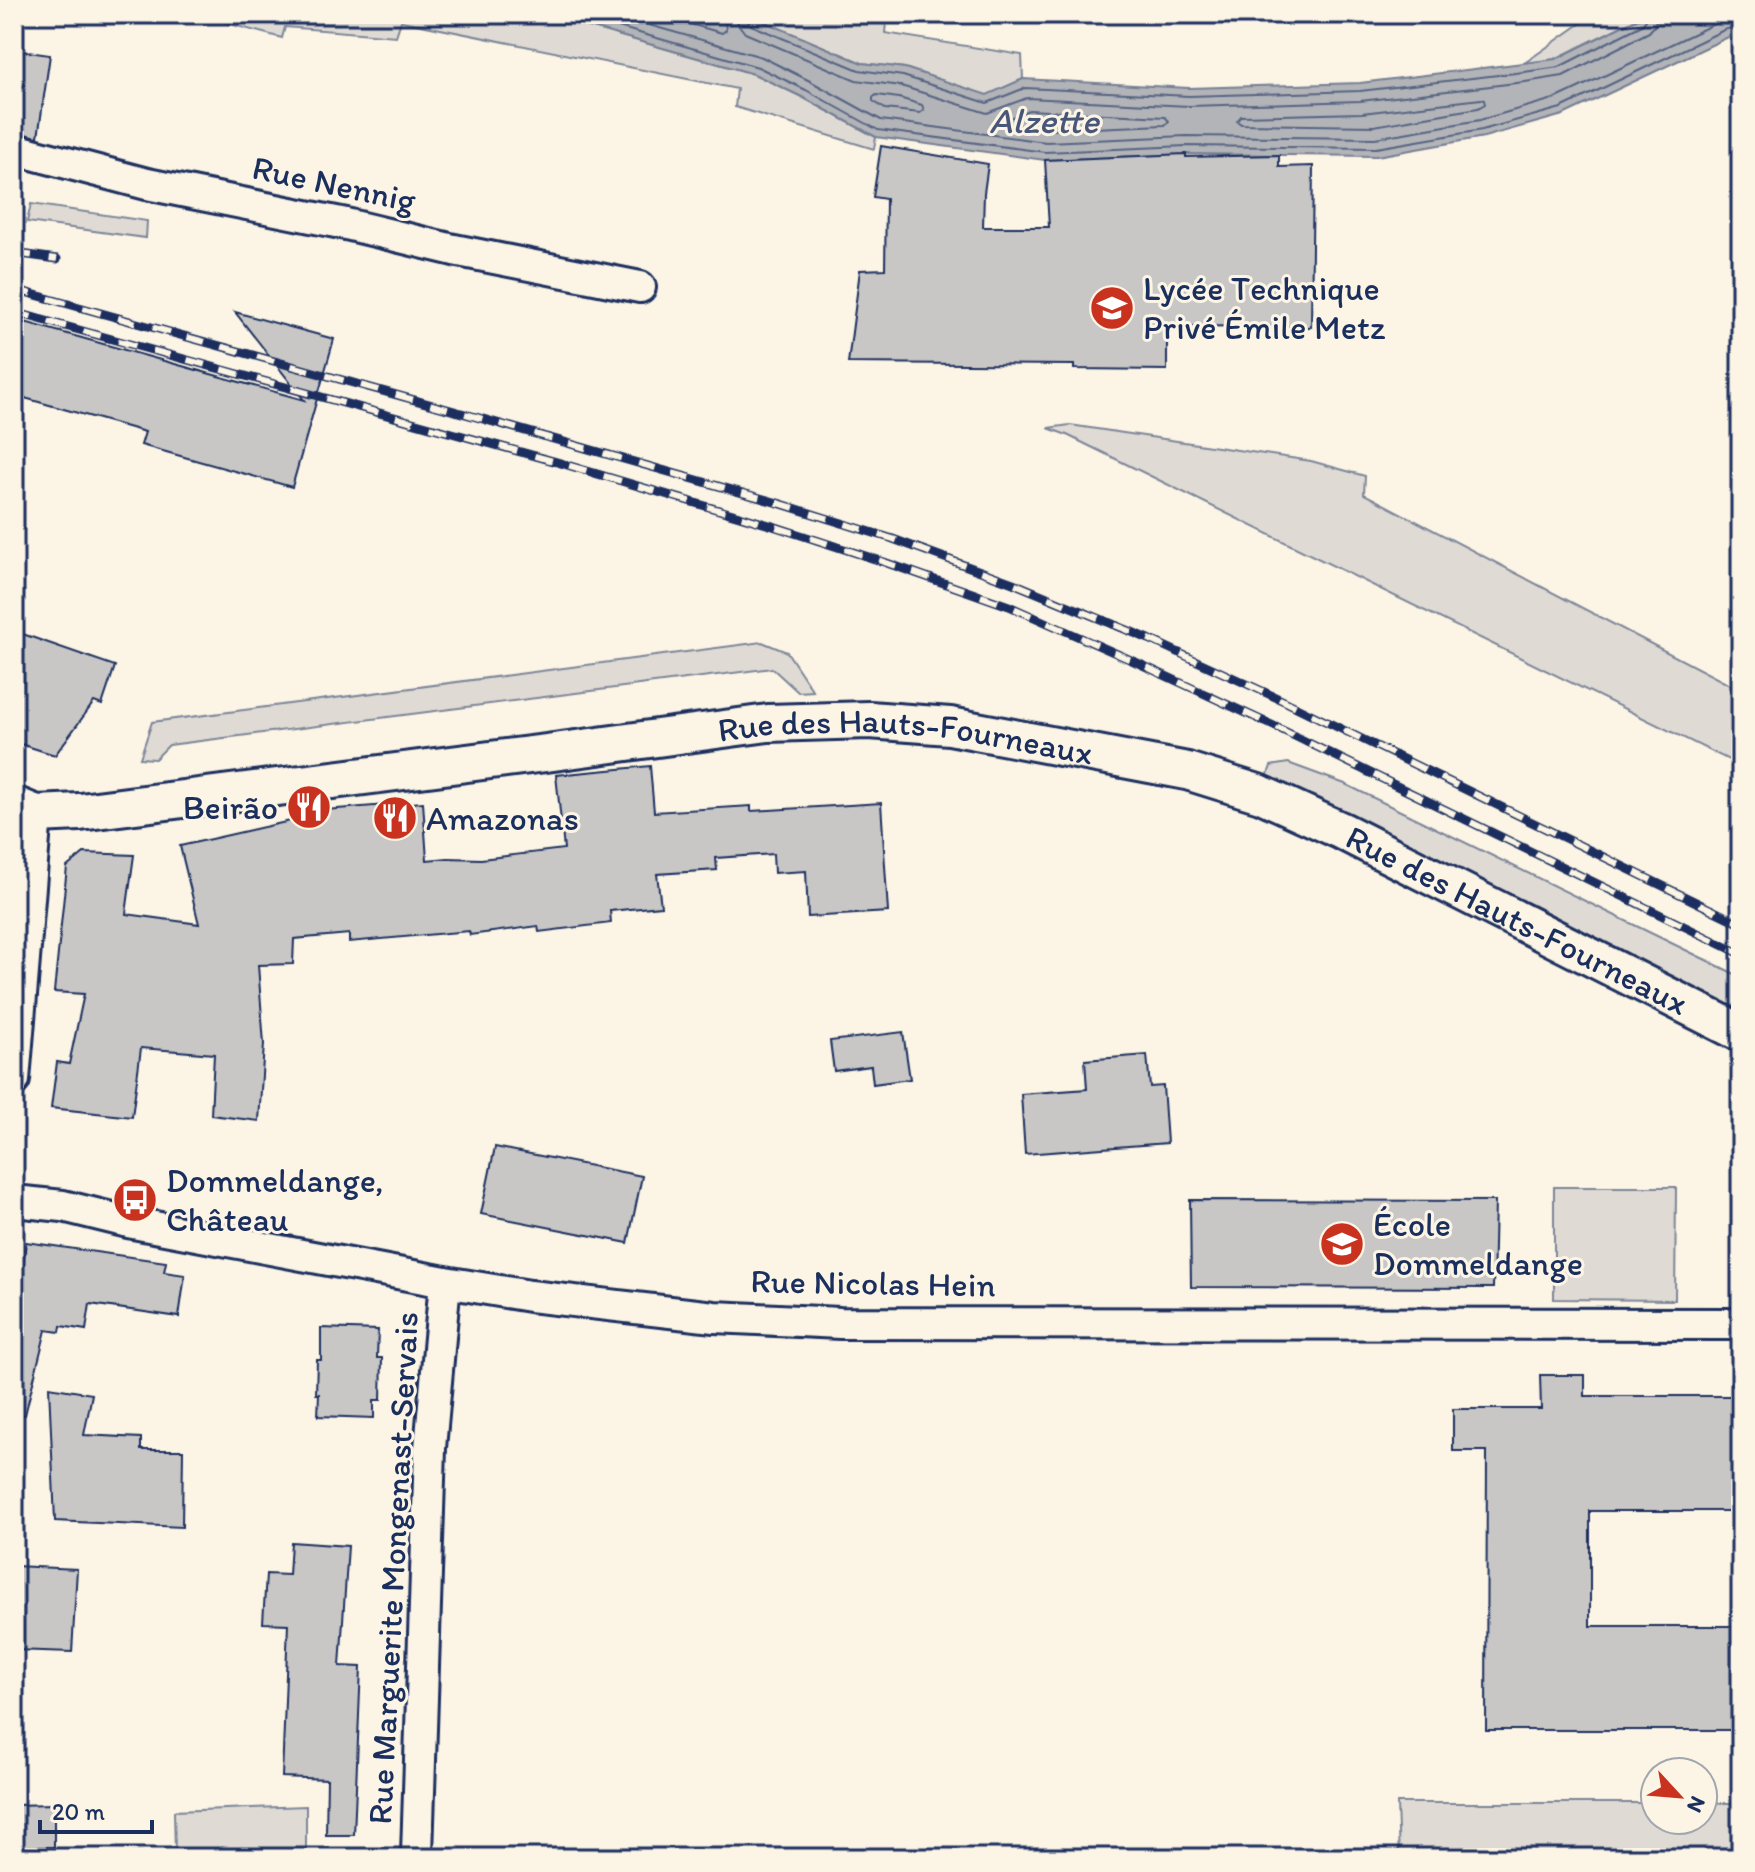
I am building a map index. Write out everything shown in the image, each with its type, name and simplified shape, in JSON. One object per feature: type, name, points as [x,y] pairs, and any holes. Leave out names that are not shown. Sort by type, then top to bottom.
[{"type":"street","name":"Rue Nennig","points":[[14,149],[147,184],[640,287]]},
{"type":"street","name":"Rue des Hauts-Fourneaux","points":[[25,809],[80,812],[768,723],[869,720],[950,726],[1187,771],[1261,794],[1342,831],[1741,1033]]},
{"type":"street","points":[[14,1080],[25,809]]},
{"type":"street","name":"Rue Nicolas Hein","points":[[14,1201],[63,1206],[128,1222],[445,1282],[530,1296],[714,1317],[840,1323],[1741,1324]]},
{"type":"street","name":"Rue Marguerite Mongenast-Servais","points":[[415,1858],[430,1448],[445,1282]]},
{"type":"shaded area","points":[[544,14],[754,74],[876,137],[874,149],[735,107],[737,89],[401,21],[396,36],[285,27],[282,38],[219,21],[130,15]]},
{"type":"shaded area","points":[[746,14],[887,14],[885,33],[1022,55],[1023,79],[987,96],[905,68],[862,63]]},
{"type":"shaded area","points":[[1594,14],[1646,14],[1555,59],[1523,64]]},
{"type":"shaded area","points":[[31,204],[147,221],[146,238],[27,222]]},
{"type":"shaded area","points":[[1070,425],[1311,461],[1365,476],[1364,494],[1732,686],[1730,693],[1741,698],[1741,766],[1048,428]]},
{"type":"shaded area","points":[[762,642],[787,652],[813,691],[798,692],[772,668],[169,745],[155,759],[140,758],[152,722]]},
{"type":"shaded area","points":[[1288,763],[1345,784],[1741,977],[1741,1033],[1261,794],[1271,766]]},
{"type":"shaded area","points":[[1554,1187],[1676,1187],[1675,1300],[1554,1299]]},
{"type":"shaded area","points":[[1397,1803],[1639,1803],[1639,1836],[1719,1836],[1719,1803],[1741,1803],[1741,1858],[1399,1858]]},
{"type":"shaded area","points":[[306,1806],[306,1858],[95,1858],[95,1855],[175,1852],[174,1811]]},
{"type":"water","name":"Alzette","points":[[544,14],[746,14],[862,63],[905,68],[987,95],[1023,79],[1189,88],[1360,83],[1556,59],[1646,14],[1741,14],[1741,31],[1563,115],[1484,137],[1377,156],[1186,154],[1045,160],[876,137],[754,74]]},
{"type":"building","points":[[14,50],[50,55],[38,137],[14,132]]},
{"type":"building","points":[[881,146],[988,164],[983,227],[1049,227],[1045,160],[1186,154],[1186,157],[1279,155],[1279,167],[1313,166],[1311,327],[1167,326],[1167,370],[1074,369],[1074,365],[848,363],[860,270],[885,269],[886,199],[873,197]]},
{"type":"building","points":[[235,312],[334,339],[292,487],[141,445],[145,432],[14,395],[14,319],[304,400]]},
{"type":"building","points":[[14,631],[115,666],[102,705],[94,702],[55,755],[14,742]]},
{"type":"building","points":[[650,766],[654,812],[751,806],[751,811],[881,803],[888,912],[808,917],[806,871],[774,873],[773,854],[716,858],[717,870],[657,874],[661,906],[610,911],[611,923],[539,932],[538,926],[470,935],[469,931],[349,942],[349,934],[294,939],[293,964],[258,965],[264,1044],[259,1121],[211,1115],[214,1054],[141,1048],[132,1117],[51,1108],[57,1062],[69,1064],[84,994],[54,992],[67,867],[84,853],[134,855],[126,914],[199,924],[180,846],[295,820],[295,808],[325,810],[423,802],[427,860],[481,859],[564,849],[556,775]]},
{"type":"building","points":[[903,1032],[910,1079],[873,1084],[871,1066],[834,1071],[830,1041]]},
{"type":"building","points":[[1147,1055],[1150,1087],[1163,1086],[1167,1143],[1025,1154],[1021,1094],[1087,1089],[1085,1060]]},
{"type":"building","points":[[495,1147],[642,1176],[628,1243],[481,1214]]},
{"type":"building","name":"École Dommeldange","points":[[1190,1200],[1495,1201],[1493,1288],[1191,1287]]},
{"type":"building","points":[[26,1242],[166,1262],[164,1272],[185,1275],[179,1317],[90,1304],[86,1330],[61,1326],[60,1332],[46,1330],[25,1415],[14,1414],[14,1330]]},
{"type":"building","points":[[321,1328],[378,1330],[377,1358],[382,1358],[381,1400],[374,1400],[374,1418],[318,1416],[317,1360],[321,1360]]},
{"type":"building","points":[[1540,1375],[1585,1375],[1585,1396],[1741,1396],[1741,1511],[1590,1511],[1590,1626],[1741,1626],[1741,1730],[1486,1730],[1487,1451],[1453,1451],[1453,1409],[1541,1409]]},
{"type":"building","points":[[49,1387],[92,1394],[84,1435],[141,1438],[141,1450],[183,1450],[182,1527],[55,1521]]},
{"type":"building","points":[[291,1542],[348,1546],[340,1666],[361,1667],[354,1835],[326,1835],[327,1779],[282,1777],[288,1624],[263,1623],[266,1574],[289,1575]]},
{"type":"building","points":[[14,1566],[77,1569],[72,1652],[14,1650]]},
{"type":"building","points":[[54,1804],[54,1847],[14,1848],[14,1805]]},
{"type":"railway","points":[[14,253],[57,259]]},
{"type":"railway","points":[[14,289],[778,503],[893,539],[1013,583],[1149,639],[1284,701],[1741,924]]},
{"type":"railway","points":[[14,312],[557,462],[773,526],[1009,606],[1274,726],[1741,954]]},
{"type":"place","name":"Lycée Technique Privé Émile Metz","points":[[1112,308]]},
{"type":"place","name":"Beirão","points":[[309,807]]},
{"type":"place","name":"Amazonas","points":[[395,818]]},
{"type":"place","name":"Dommeldange, Château","points":[[135,1200]]},
{"type":"place","name":"École Dommeldange","points":[[1342,1244]]}]
